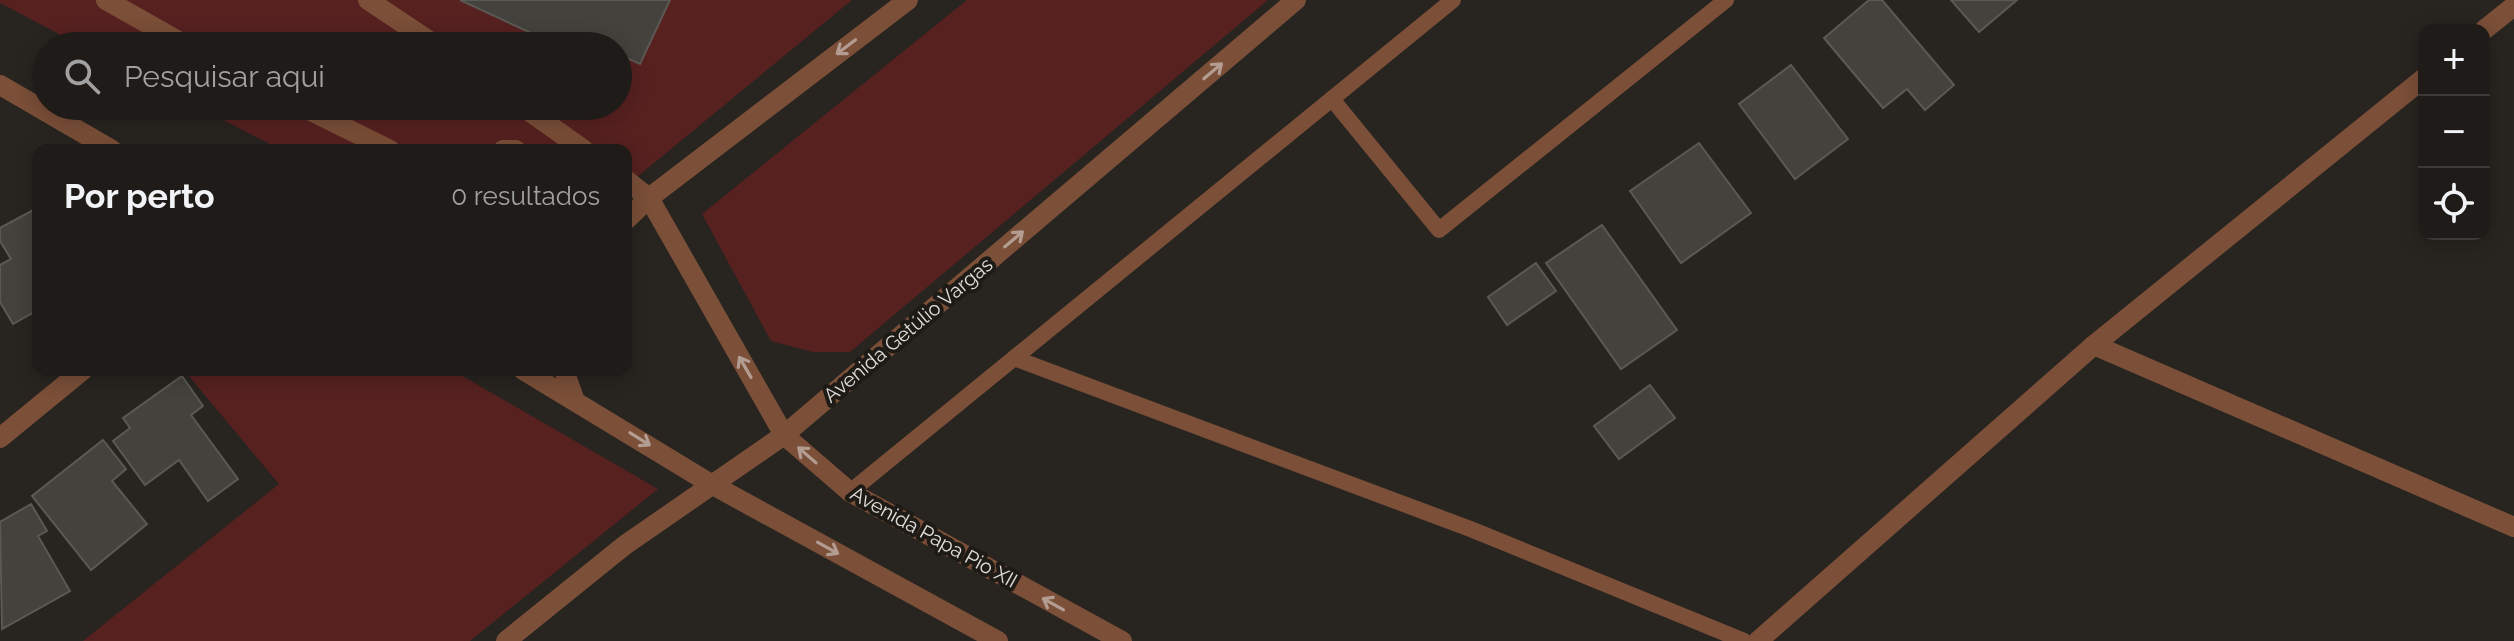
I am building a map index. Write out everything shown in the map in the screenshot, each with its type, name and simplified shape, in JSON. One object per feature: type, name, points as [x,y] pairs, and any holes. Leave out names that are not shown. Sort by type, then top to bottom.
[{"type":"street","points":[[106,0],[162,32]]},
{"type":"street","points":[[368,0],[416,32]]},
{"type":"street","points":[[632,214],[649,198],[908,0]]},
{"type":"street","name":"Avenida Getúlio Vargas","points":[[506,641],[625,545],[784,435],[1296,0]]},
{"type":"street","points":[[2490,25],[2514,6]]},
{"type":"street","points":[[1758,641],[2094,345],[2418,83]]},
{"type":"street","points":[[0,85],[32,104]]},
{"type":"street","points":[[60,120],[102,144]]},
{"type":"street","points":[[329,120],[378,144]]},
{"type":"street","points":[[542,120],[576,144]]},
{"type":"street","points":[[632,185],[649,198]]},
{"type":"street","name":"Avenida Papa Pio XII","points":[[649,198],[784,435],[850,492],[1122,641]]},
{"type":"street","points":[[2094,345],[2514,527]]},
{"type":"street","points":[[0,438],[76,376]]},
{"type":"street","points":[[534,376],[711,484],[998,641]]},
{"type":"street","points":[[566,376],[574,398]]},
{"type":"lane","points":[[850,492],[1453,0]]},
{"type":"lane","points":[[1332,99],[1439,230],[1726,0]]},
{"type":"lane","points":[[1014,358],[1473,530],[1744,641]]},
{"type":"shaded area","points":[[0,0],[852,0],[632,181],[632,144],[270,144],[224,120],[632,120],[632,32],[55,32],[0,3]]},
{"type":"shaded area","points":[[967,0],[1268,0],[850,352],[813,352],[771,341],[702,214]]},
{"type":"shaded area","points":[[189,376],[462,376],[658,489],[470,641],[83,641],[279,484]]},
{"type":"building","points":[[460,0],[670,0],[640,64],[632,60],[632,32],[529,32]]},
{"type":"building","points":[[1869,0],[1882,0],[1954,85],[1925,110],[1907,89],[1883,108],[1824,38]]},
{"type":"building","points":[[1951,0],[2017,0],[1979,32]]},
{"type":"building","points":[[1791,65],[1848,139],[1795,179],[1739,104]]},
{"type":"building","points":[[1699,143],[1751,213],[1681,263],[1630,191]]},
{"type":"building","points":[[32,211],[32,313],[13,324],[0,302],[0,265],[11,259],[0,241],[0,228]]},
{"type":"building","points":[[1602,225],[1677,330],[1621,369],[1546,263]]},
{"type":"building","points":[[1536,263],[1556,291],[1507,325],[1488,297]]},
{"type":"building","points":[[182,376],[203,406],[191,415],[238,479],[208,501],[179,460],[145,485],[113,441],[130,428],[123,418]]},
{"type":"building","points":[[1650,385],[1675,418],[1619,459],[1594,426]]},
{"type":"building","points":[[103,440],[126,469],[112,481],[147,524],[91,570],[32,496]]},
{"type":"building","points":[[31,504],[47,531],[38,536],[70,591],[2,629],[0,522]]}]
